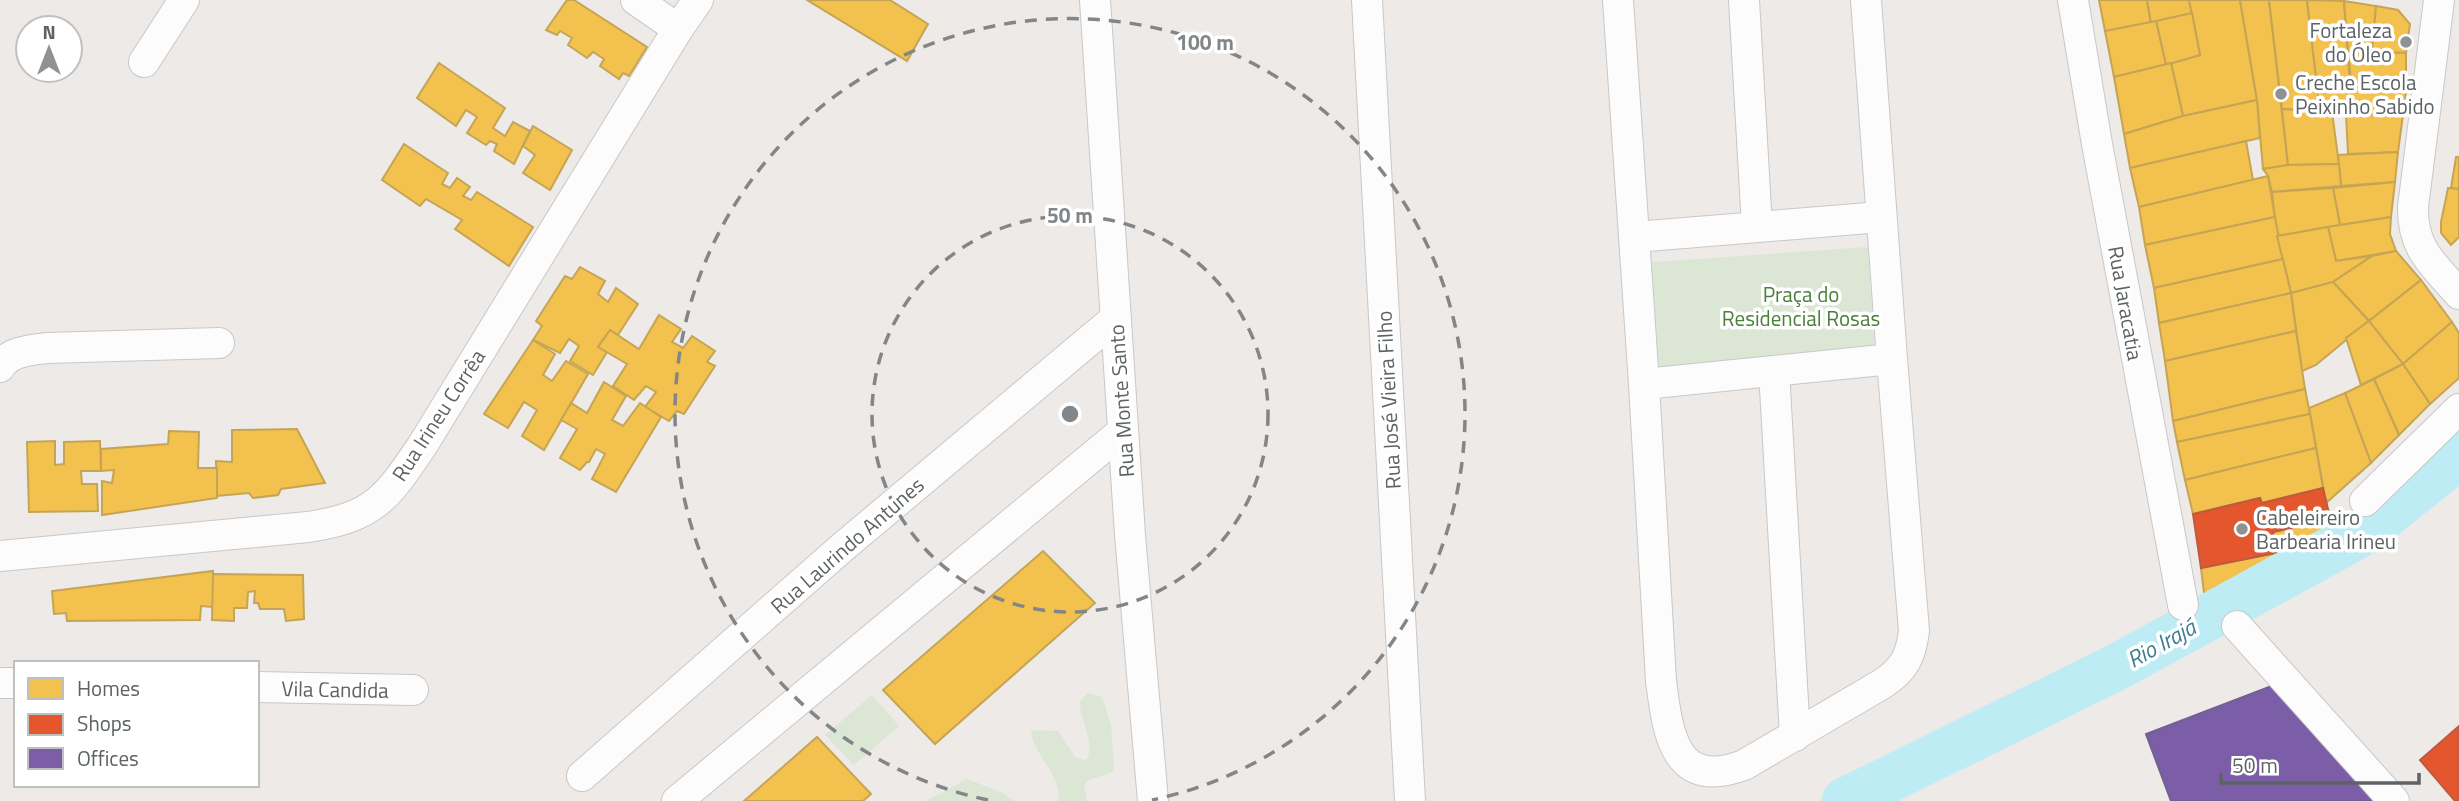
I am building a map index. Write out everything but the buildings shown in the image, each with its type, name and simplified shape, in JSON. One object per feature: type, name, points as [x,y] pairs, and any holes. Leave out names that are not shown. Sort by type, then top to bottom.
[{"type":"street","points":[[144,62],[184,0]]},
{"type":"street","points":[[636,0],[678,29]]},
{"type":"street","name":"Rua Irineu Corrêa","points":[[0,556],[308,527],[339,522],[362,513],[378,502],[401,477],[422,446],[698,0]]},
{"type":"street","name":"Rua Monte Santo","points":[[1095,0],[1123,430],[1153,801]]},
{"type":"street","name":"Rua José Vieira Filho","points":[[1367,0],[1410,801]]},
{"type":"street","points":[[1618,0],[1664,708],[1674,745],[1685,761],[1695,769],[1726,772],[1796,736],[1895,675],[1907,663],[1912,651],[1914,631],[1866,0]]},
{"type":"street","points":[[1744,0],[1757,227]]},
{"type":"street","name":"Rua Jaracatia","points":[[2073,0],[2183,605]]},
{"type":"street","points":[[2440,0],[2413,207],[2413,228],[2419,245],[2459,294]]},
{"type":"street","points":[[1635,237],[1881,217]]},
{"type":"street","name":"Rua Laurindo Antunes","points":[[582,776],[844,546],[1116,318]]},
{"type":"street","points":[[0,367],[10,356],[47,348],[219,343]]},
{"type":"street","points":[[1644,384],[1892,359]]},
{"type":"street","points":[[1774,371],[1796,736]]},
{"type":"street","points":[[2365,502],[2459,409]]},
{"type":"street","points":[[677,801],[1123,430]]},
{"type":"street","points":[[2237,626],[2394,801]]},
{"type":"street","name":"Vila Candida","points":[[259,687],[413,690]]},
{"type":"green space","name":"Praça do Residencial Rosas","points":[[1868,247],[1875,356],[1648,371],[1641,263]]},
{"type":"green space","points":[[1088,693],[1102,697],[1111,724],[1114,768],[1112,772],[1087,781],[1084,785],[1087,801],[1058,801],[1056,782],[1037,750],[1031,732],[1058,731],[1076,758],[1086,760],[1090,747],[1080,701]]},
{"type":"green space","points":[[872,695],[899,726],[854,765],[825,735]]},
{"type":"green space","points":[[967,779],[1003,793],[1014,801],[926,801]]},
{"type":"waterway","name":"Rio Irajá","points":[[1845,801],[2117,667],[2364,532],[2459,456]]},
{"type":"place","name":"Fortaleza do Óleo","points":[[2406,42]]},
{"type":"place","name":"Creche Escola Peixinho Sabido","points":[[2281,94]]},
{"type":"place","name":"Cabeleireiro Barbearia Irineu","points":[[2242,529]]}]
